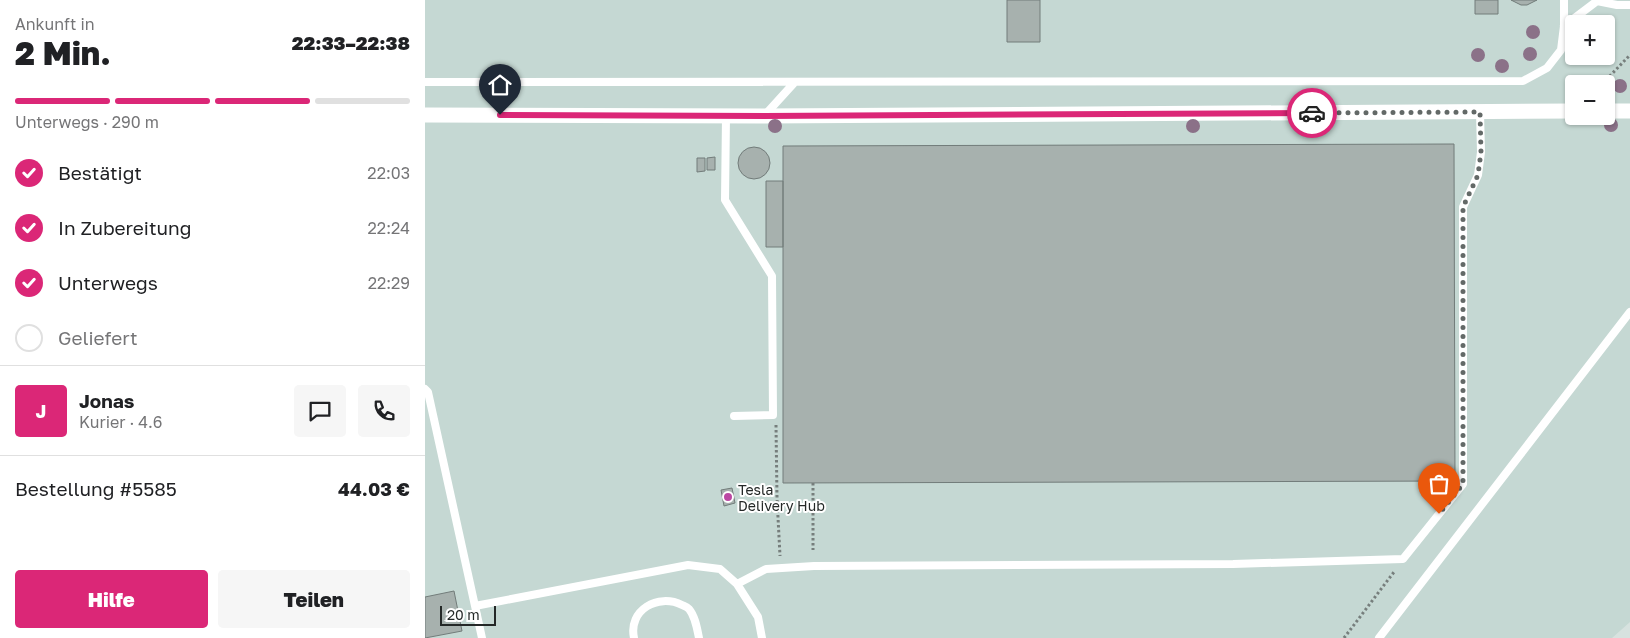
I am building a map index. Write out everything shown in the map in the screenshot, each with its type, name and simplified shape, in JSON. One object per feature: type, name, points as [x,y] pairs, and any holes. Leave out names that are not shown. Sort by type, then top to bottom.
[{"type":"street","points":[[425,115],[764,116],[1565,111]]},
{"type":"street","points":[[1615,111],[1630,111]]},
{"type":"lane","points":[[425,82],[1523,82],[1547,68],[1561,50],[1564,26],[1564,0]]},
{"type":"lane","points":[[1564,26],[1598,1],[1617,5],[1630,5]]},
{"type":"lane","points":[[764,116],[793,83]]},
{"type":"lane","points":[[737,584],[766,569],[814,566],[1233,564],[1403,559],[1463,484],[1463,207],[1478,175],[1481,152],[1480,112]]},
{"type":"lane","points":[[726,116],[725,200],[772,276],[773,415],[734,416]]},
{"type":"lane","points":[[1379,638],[1630,312]]},
{"type":"lane","points":[[425,389],[428,392],[482,638]]},
{"type":"lane","points":[[475,606],[688,565],[720,569],[737,584],[758,617],[762,638]]},
{"type":"lane","points":[[634,638],[632,630],[636,617],[644,607],[659,601],[674,601],[688,608],[695,620],[699,638]]},
{"type":"path","points":[[1611,75],[1630,56]]},
{"type":"path","points":[[773,415],[777,429],[777,498],[781,568]]},
{"type":"path","points":[[813,483],[813,550]]},
{"type":"path","points":[[1344,638],[1403,559]]},
{"type":"shaded area","points":[[425,0],[1630,0],[1630,622],[1612,638],[425,638]]},
{"type":"building","points":[[1007,0],[1040,0],[1040,42],[1007,42]]},
{"type":"building","points":[[1475,0],[1498,0],[1498,14],[1475,14]]},
{"type":"building","points":[[1511,0],[1537,0],[1527,5],[1521,5]]},
{"type":"building","points":[[1454,144],[1455,481],[783,483],[783,146]]},
{"type":"building","points":[[754,147],[760,148],[765,152],[769,157],[769,169],[765,174],[760,178],[754,179],[748,178],[743,174],[739,169],[738,163],[739,157],[743,152],[748,148]]},
{"type":"building","points":[[715,157],[715,170],[707,170],[707,158]]},
{"type":"building","points":[[697,158],[705,158],[705,171],[697,172]]},
{"type":"building","points":[[766,181],[783,181],[783,247],[766,247]]},
{"type":"building","name":"Tesla Delivery Hub","points":[[732,488],[735,503],[724,506],[721,490]]},
{"type":"building","points":[[454,591],[462,631],[425,638],[425,597]]},
{"type":"way so far","points":[[1312,113],[1480,112],[1481,152],[1478,175],[1463,207],[1463,484],[1439,514]]},
{"type":"place","name":"Tesla Delivery Hub","points":[[728,497]]},
{"type":"route","points":[[500,115],[764,116],[1312,113]]}]
